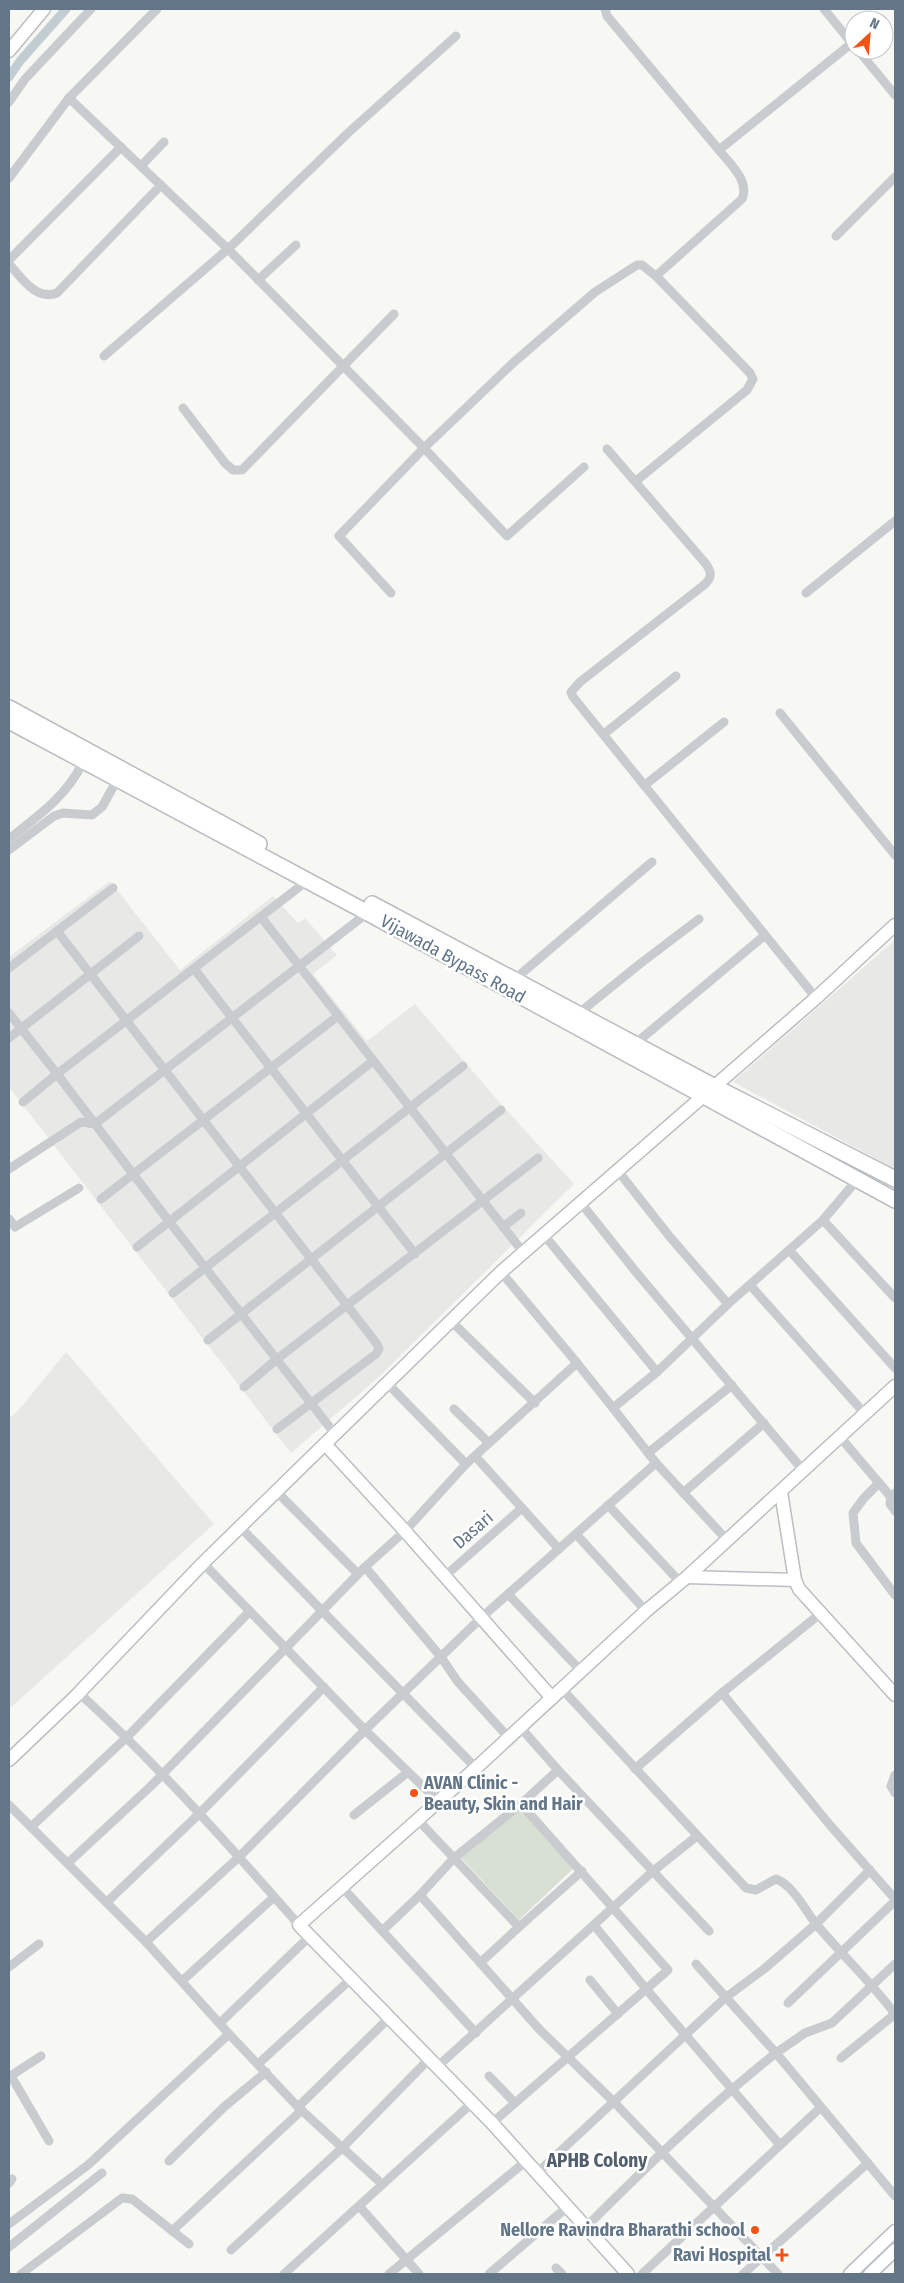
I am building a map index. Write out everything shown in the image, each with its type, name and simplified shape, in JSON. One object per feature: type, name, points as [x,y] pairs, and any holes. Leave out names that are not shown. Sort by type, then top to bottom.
[{"type":"main road","name":"Vijawada Bypass Road","points":[[9,708],[372,909],[710,1091],[894,1177]]},
{"type":"main road","name":"Vijawada Bypass Road","points":[[9,722],[308,881],[372,909],[516,979],[636,1043],[710,1091],[857,1180],[895,1200]]},
{"type":"street","points":[[9,51],[44,9]]},
{"type":"street","points":[[9,102],[25,79],[91,9]]},
{"type":"street","points":[[9,178],[69,98],[157,9]]},
{"type":"street","points":[[605,9],[607,16],[719,150],[743,182],[745,192],[742,199],[656,276]]},
{"type":"street","points":[[824,9],[844,34]]},
{"type":"street","points":[[104,356],[228,249],[349,132],[456,36]]},
{"type":"street","points":[[719,150],[844,54]]},
{"type":"street","points":[[866,60],[895,95]]},
{"type":"street","points":[[69,98],[228,249],[424,448],[507,536],[584,467]]},
{"type":"street","points":[[141,166],[164,142]]},
{"type":"street","points":[[121,147],[9,262],[36,292],[50,295],[57,293],[161,185]]},
{"type":"street","points":[[836,236],[895,177]]},
{"type":"street","points":[[258,280],[296,245]]},
{"type":"street","points":[[392,593],[340,536],[424,448],[513,363],[595,292],[637,265],[642,265],[656,276],[750,373],[753,380],[746,390],[636,482]]},
{"type":"street","points":[[183,408],[225,463],[233,470],[242,470],[394,314]]},
{"type":"street","points":[[607,448],[706,564],[711,572],[711,576],[704,585],[574,687],[573,696],[764,936],[816,998]]},
{"type":"street","points":[[806,593],[895,521]]},
{"type":"street","points":[[604,734],[676,676]]},
{"type":"street","points":[[780,713],[895,855]]},
{"type":"street","points":[[645,785],[724,722]]},
{"type":"street","points":[[9,839],[55,802],[76,776],[83,762]]},
{"type":"street","points":[[9,850],[54,816],[63,813],[92,815],[98,811],[117,780]]},
{"type":"street","points":[[516,979],[652,862]]},
{"type":"street","points":[[23,1102],[308,881]]},
{"type":"street","points":[[9,968],[113,888]]},
{"type":"street","points":[[9,1169],[81,1122],[95,1124],[300,967],[372,909]]},
{"type":"street","points":[[260,917],[523,1252]]},
{"type":"street","points":[[580,1013],[640,963],[699,920]]},
{"type":"street","points":[[9,1760],[79,1693],[203,1562],[501,1272],[816,998],[895,925]]},
{"type":"street","points":[[57,931],[377,1344],[379,1349],[376,1354],[277,1429]]},
{"type":"street","points":[[9,1038],[139,936]]},
{"type":"street","points":[[636,1043],[764,936]]},
{"type":"street","points":[[195,970],[415,1254]]},
{"type":"street","points":[[9,1013],[335,1434]]},
{"type":"street","points":[[101,1199],[338,1016]]},
{"type":"street","points":[[136,1246],[374,1061]]},
{"type":"street","points":[[173,1293],[463,1066]]},
{"type":"street","points":[[208,1340],[310,1258],[501,1110]]},
{"type":"street","points":[[244,1387],[277,1359],[538,1158]]},
{"type":"street","points":[[618,1171],[670,1237],[728,1304]]},
{"type":"street","points":[[613,1408],[657,1372],[728,1304],[824,1220],[857,1180]]},
{"type":"street","points":[[9,1219],[15,1227],[79,1188]]},
{"type":"street","points":[[581,1203],[802,1469]]},
{"type":"street","points":[[503,1227],[521,1213]]},
{"type":"street","points":[[824,1220],[895,1298]]},
{"type":"street","points":[[544,1235],[657,1372]]},
{"type":"street","points":[[790,1251],[895,1368]]},
{"type":"street","points":[[501,1272],[577,1363],[656,1464],[726,1539]]},
{"type":"street","points":[[750,1285],[866,1415]]},
{"type":"street","points":[[451,1321],[535,1403]]},
{"type":"street","points":[[68,1863],[162,1775],[358,1574],[405,1531],[466,1464],[577,1363]]},
{"type":"street","points":[[386,1382],[466,1464]]},
{"type":"street","points":[[648,1453],[732,1385]]},
{"type":"street","points":[[299,1925],[476,1768],[646,1611],[684,1580],[726,1539],[781,1492],[802,1469],[866,1415],[895,1386]]},
{"type":"street","points":[[454,1409],[489,1443]]},
{"type":"street","points":[[682,1494],[764,1423]]},
{"type":"street","points":[[840,1437],[879,1483],[893,1495],[890,1504],[895,1511]]},
{"type":"street","points":[[325,1444],[482,1617],[552,1698]]},
{"type":"street","points":[[475,1456],[559,1549]]},
{"type":"street","points":[[146,1942],[239,1857],[365,1730],[482,1617],[656,1464]]},
{"type":"street","points":[[879,1483],[864,1498],[853,1513],[856,1543],[895,1595]]},
{"type":"street","points":[[277,1492],[358,1574]]},
{"type":"street","points":[[781,1492],[795,1580],[799,1589],[895,1695]]},
{"type":"street","points":[[608,1505],[684,1580],[795,1580]]},
{"type":"street","name":"Dasari","points":[[445,1576],[522,1508]]},
{"type":"street","points":[[240,1527],[324,1610],[402,1695],[476,1768]]},
{"type":"street","points":[[576,1534],[646,1611]]},
{"type":"street","points":[[203,1562],[365,1730],[438,1801]]},
{"type":"street","points":[[365,1567],[441,1657],[458,1682],[509,1738]]},
{"type":"street","points":[[508,1594],[581,1671]]},
{"type":"street","points":[[31,1827],[127,1737],[250,1611]]},
{"type":"street","points":[[635,1769],[722,1693],[821,1612]]},
{"type":"street","points":[[107,1902],[199,1814],[324,1687]]},
{"type":"street","points":[[562,1689],[746,1888],[756,1890],[770,1880],[781,1880],[816,1924],[873,1985],[895,2014],[841,2058]]},
{"type":"street","points":[[79,1693],[127,1737],[239,1857],[299,1925],[492,2123],[566,2208],[586,2227],[628,2274]]},
{"type":"street","points":[[722,1693],[829,1824],[895,1900],[788,2003]]},
{"type":"street","points":[[520,1727],[708,1931]]},
{"type":"street","points":[[382,1931],[420,1895],[454,1858],[521,1804],[558,1770]]},
{"type":"street","points":[[354,1815],[408,1772]]},
{"type":"street","points":[[895,1775],[891,1786],[895,1793]]},
{"type":"street","points":[[492,2123],[668,1970],[521,1804]]},
{"type":"street","points":[[9,1805],[146,1942],[229,2034],[300,2108],[382,2184]]},
{"type":"street","points":[[418,1820],[519,1927]]},
{"type":"street","points":[[231,2250],[433,2063],[476,2033],[652,1872],[697,1836]]},
{"type":"street","points":[[536,2174],[725,1998],[764,1969],[816,1924],[870,1870]]},
{"type":"street","points":[[480,1963],[582,1871]]},
{"type":"street","points":[[341,1886],[476,2033]]},
{"type":"street","points":[[420,1895],[512,1999],[613,2101],[778,2274]]},
{"type":"street","points":[[182,1981],[274,1897]]},
{"type":"street","points":[[594,1925],[646,1989],[780,2145]]},
{"type":"street","points":[[220,2023],[310,1936]]},
{"type":"street","points":[[9,1967],[39,1944]]},
{"type":"street","points":[[696,1964],[776,2053],[895,2196]]},
{"type":"street","points":[[586,2227],[662,2152],[732,2088],[806,2032],[832,2022],[895,1964]]},
{"type":"street","points":[[258,2064],[351,1979]]},
{"type":"street","points":[[590,1980],[618,2014]]},
{"type":"street","points":[[172,2231],[300,2108],[389,2018]]},
{"type":"street","points":[[9,2224],[88,2165],[229,2034]]},
{"type":"street","points":[[42,2056],[10,2076],[49,2141]]},
{"type":"street","points":[[169,2160],[217,2114],[266,2072]]},
{"type":"street","points":[[489,2076],[515,2103]]},
{"type":"street","points":[[284,2274],[360,2207],[382,2184],[472,2103]]},
{"type":"street","points":[[642,2274],[820,2108]]},
{"type":"street","points":[[389,2274],[525,2162]]},
{"type":"street","points":[[743,2274],[868,2163]]},
{"type":"street","points":[[9,2247],[102,2173]]},
{"type":"street","points":[[21,2274],[122,2198],[132,2199],[189,2244]]},
{"type":"street","points":[[360,2207],[419,2274]]},
{"type":"street","points":[[489,2274],[566,2208]]},
{"type":"street","points":[[850,2274],[895,2231]]},
{"type":"street","points":[[870,2274],[895,2250]]},
{"type":"shaded area","points":[[110,881],[180,970],[273,896],[298,923],[305,918],[337,955],[313,974],[367,1041],[415,1004],[501,1104],[574,1184],[380,1376],[291,1453],[9,1087],[9,957]]},
{"type":"shaded area","points":[[895,940],[895,1169],[733,1082]]},
{"type":"shaded area","points":[[66,1352],[214,1524],[9,1709],[9,1418],[18,1411]]},
{"type":"shaded area","points":[[521,1808],[575,1867],[519,1920],[461,1858]]},
{"type":"waterway","points":[[9,77],[20,61],[66,9]]},
{"type":"place","name":"AVAN Clinic - Beauty, Skin and Hair","points":[[414,1793]]},
{"type":"place","name":"Nellore Ravindra Bharathi school","points":[[755,2230]]},
{"type":"place","name":"Ravi Hospital","points":[[782,2255]]},
{"type":"district","name":"APHB Colony","points":[[597,2160]]}]
